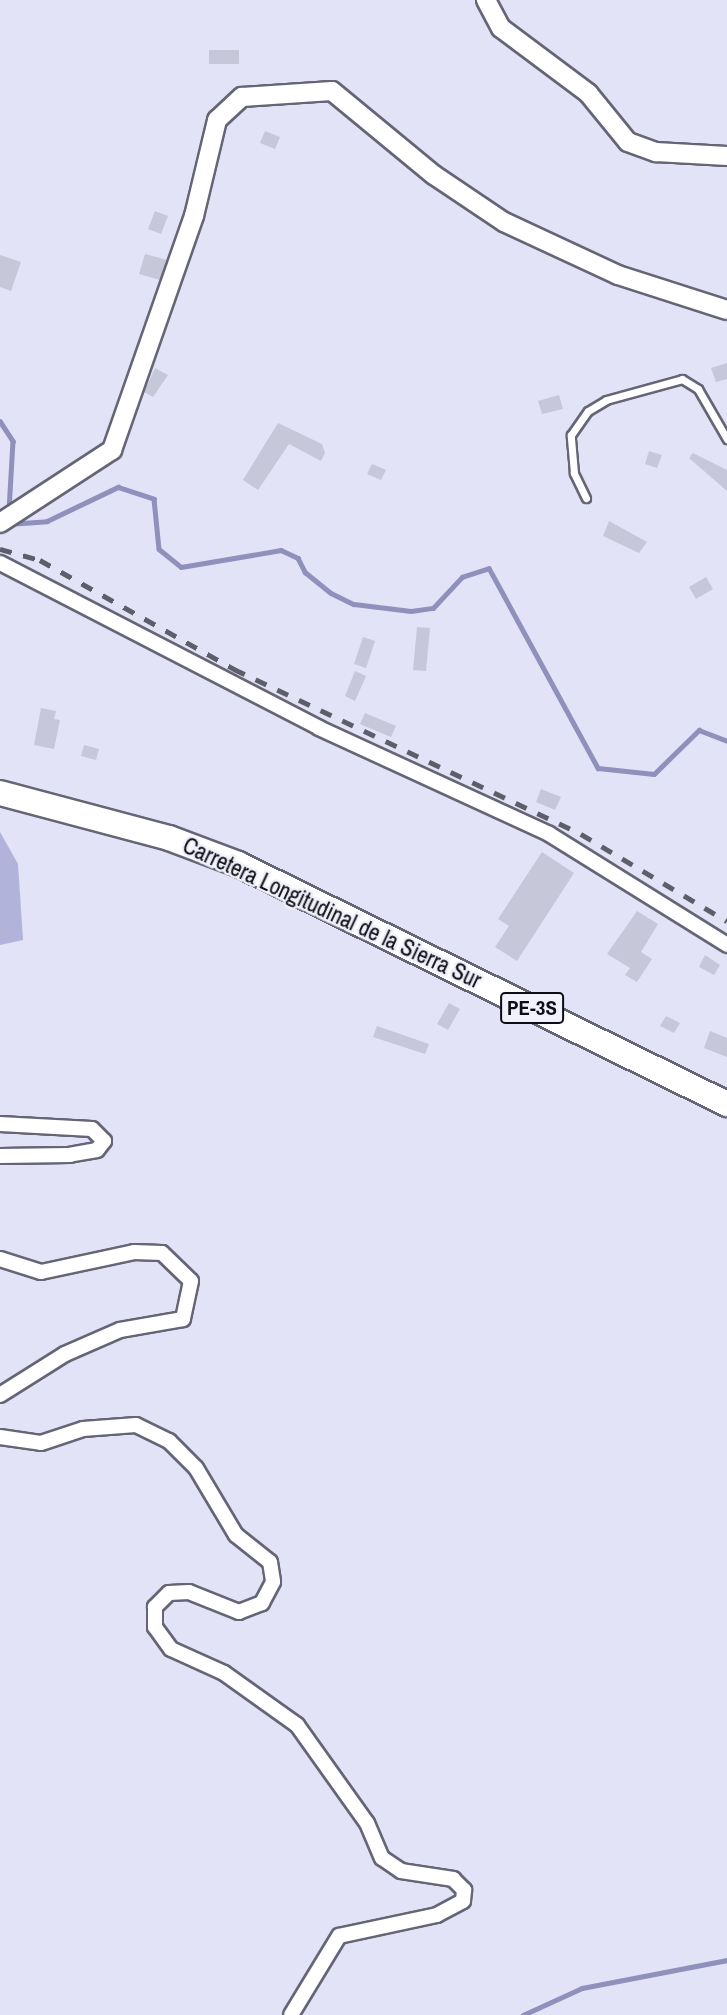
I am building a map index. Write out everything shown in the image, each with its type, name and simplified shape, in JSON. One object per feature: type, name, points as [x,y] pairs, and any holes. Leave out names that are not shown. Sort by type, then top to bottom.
[{"type":"highway","name":"Carretera Longitudinal de la Sierra Sur","points":[[0,793],[169,838],[238,864],[720,1097]]},
{"type":"street","points":[[486,0],[501,28],[588,93],[628,142],[656,152],[727,156]]},
{"type":"street","points":[[5,521],[113,450],[194,216],[217,120],[242,97],[332,91],[434,175],[504,222],[618,275],[727,310]]},
{"type":"street","points":[[0,564],[307,722],[549,834],[727,945]]},
{"type":"street","points":[[0,1124],[92,1129],[104,1142],[97,1150],[70,1155],[0,1156]]},
{"type":"street","points":[[0,1259],[41,1272],[134,1252],[162,1253],[191,1281],[183,1319],[120,1330],[65,1354],[0,1395]]},
{"type":"street","points":[[0,1437],[41,1443],[83,1429],[136,1425],[169,1441],[195,1468],[236,1535],[270,1562],[273,1582],[262,1603],[239,1612],[189,1592],[169,1593],[155,1607],[155,1627],[172,1649],[224,1673],[297,1725],[367,1823],[382,1858],[401,1871],[453,1879],[464,1890],[463,1901],[437,1915],[339,1936],[291,2015]]},
{"type":"lane","points":[[586,498],[574,473],[571,435],[589,411],[606,400],[682,379],[698,389],[727,439]]},
{"type":"shaded area","points":[[0,832],[18,864],[23,940],[0,945]]},
{"type":"building","points":[[209,50],[239,50],[239,64],[209,64]]},
{"type":"building","points":[[265,131],[280,137],[275,149],[260,143]]},
{"type":"building","points":[[155,211],[168,216],[161,234],[148,229]]},
{"type":"building","points":[[145,254],[167,260],[160,280],[139,274]]},
{"type":"building","points":[[0,255],[21,262],[11,291],[0,287]]},
{"type":"building","points":[[727,363],[727,379],[716,382],[711,368]]},
{"type":"building","points":[[155,368],[168,375],[153,397],[144,392]]},
{"type":"building","points":[[559,395],[563,409],[542,414],[538,401]]},
{"type":"building","points":[[278,423],[322,444],[325,453],[321,461],[289,444],[258,490],[243,480]]},
{"type":"building","points":[[649,451],[662,455],[657,468],[645,464]]},
{"type":"building","points":[[693,453],[727,470],[727,491],[689,458]]},
{"type":"building","points":[[372,464],[386,470],[381,480],[367,474]]},
{"type":"building","points":[[609,521],[647,542],[639,553],[603,536]]},
{"type":"building","points":[[706,577],[713,589],[696,599],[689,587]]},
{"type":"building","points":[[417,627],[430,628],[426,671],[413,670]]},
{"type":"building","points":[[363,637],[375,641],[366,668],[354,664]]},
{"type":"building","points":[[355,671],[366,676],[355,701],[345,696]]},
{"type":"building","points":[[41,708],[56,711],[54,719],[60,720],[54,749],[34,745]]},
{"type":"building","points":[[365,713],[396,726],[391,737],[360,724]]},
{"type":"building","points":[[84,745],[99,749],[96,760],[81,756]]},
{"type":"building","points":[[541,789],[561,797],[555,810],[536,802]]},
{"type":"building","points":[[542,852],[574,873],[517,961],[495,947],[509,926],[498,919]]},
{"type":"building","points":[[637,911],[658,924],[641,952],[652,959],[637,982],[625,975],[630,968],[607,954]]},
{"type":"building","points":[[705,955],[720,965],[714,975],[699,967]]},
{"type":"building","points":[[449,1003],[460,1009],[448,1030],[437,1024]]},
{"type":"building","points":[[666,1016],[680,1023],[674,1033],[660,1026]]},
{"type":"building","points":[[377,1026],[429,1044],[425,1054],[373,1037]]},
{"type":"building","points":[[710,1031],[727,1038],[727,1057],[704,1048]]},
{"type":"waterway","points":[[0,421],[13,441],[9,510]]},
{"type":"waterway","points":[[8,524],[47,521],[118,487],[154,499],[159,549],[181,567],[281,550],[298,558],[305,572],[331,593],[354,604],[411,611],[433,608],[462,577],[489,568],[598,768],[654,774],[699,730],[727,741]]},
{"type":"waterway","points":[[523,2015],[582,1988],[727,1960]]},
{"type":"railway","points":[[0,549],[40,560],[234,669],[581,834],[727,921]]}]
